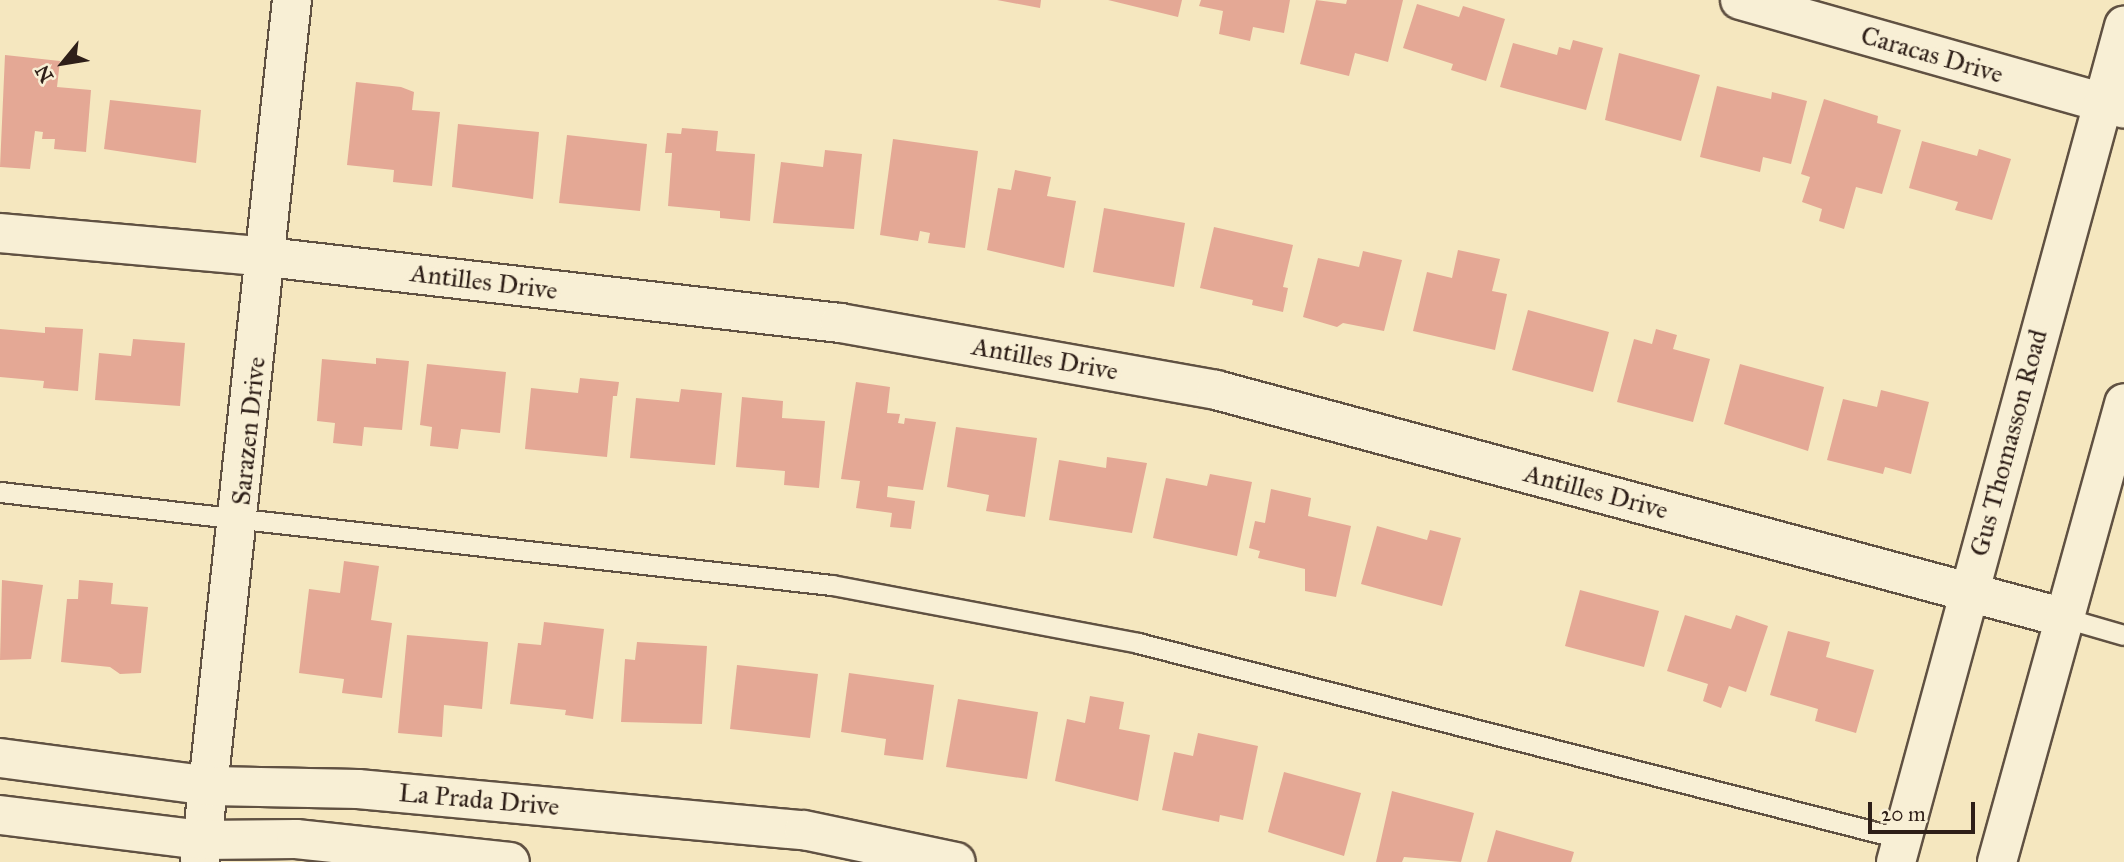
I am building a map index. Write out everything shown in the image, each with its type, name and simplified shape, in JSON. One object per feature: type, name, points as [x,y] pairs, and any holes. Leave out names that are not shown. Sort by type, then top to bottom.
[{"type":"street","name":"Sarazen Drive","points":[[201,851],[211,786],[292,0]]},
{"type":"street","name":"Caracas Drive","points":[[1740,0],[2113,106]]},
{"type":"street","name":"Gus Thomasson Road","points":[[1900,850],[1968,592],[2113,106],[2124,26]]},
{"type":"street","name":"Antilles Drive","points":[[0,233],[267,257],[840,323],[1216,390],[2065,618]]},
{"type":"street","points":[[1997,862],[2065,618],[2117,453],[2124,403]]},
{"type":"street","name":"La Prada Drive","points":[[0,758],[211,786],[358,789],[804,830],[956,862]]},
{"type":"street","points":[[0,815],[201,851],[296,839],[510,862]]},
{"type":"lane","points":[[0,492],[832,585],[1138,643],[1900,850]]},
{"type":"lane","points":[[2065,618],[2124,635]]},
{"type":"building","points":[[997,0],[1041,0],[1040,8]]},
{"type":"building","points":[[1108,0],[1182,0],[1178,17]]},
{"type":"building","points":[[1201,0],[1290,0],[1284,33],[1253,27],[1250,41],[1219,34],[1223,11],[1199,6]]},
{"type":"building","points":[[1316,0],[1346,4],[1347,0],[1403,0],[1388,62],[1355,53],[1349,76],[1300,64]]},
{"type":"building","points":[[1417,4],[1459,17],[1463,6],[1505,19],[1486,81],[1451,70],[1453,64],[1403,48]]},
{"type":"building","points":[[1573,40],[1603,48],[1586,110],[1500,87],[1513,43],[1557,55],[1559,47],[1570,50]]},
{"type":"building","points":[[1619,53],[1700,75],[1681,141],[1605,120]]},
{"type":"building","points":[[5,55],[60,61],[57,87],[91,90],[86,152],[54,149],[55,139],[42,139],[43,132],[35,131],[30,169],[0,167]]},
{"type":"building","points":[[356,82],[401,87],[414,92],[412,110],[440,112],[432,186],[393,182],[394,170],[347,165]]},
{"type":"building","points":[[1717,86],[1771,99],[1772,92],[1807,101],[1791,164],[1763,157],[1760,172],[1700,157]]},
{"type":"building","points":[[1824,99],[1878,116],[1877,123],[1901,130],[1882,194],[1856,187],[1844,229],[1819,221],[1822,209],[1802,202],[1810,177],[1801,174]]},
{"type":"building","points":[[110,100],[201,110],[196,163],[104,149]]},
{"type":"building","points":[[458,124],[539,132],[533,199],[452,187]]},
{"type":"building","points":[[682,128],[718,131],[716,151],[755,154],[750,221],[720,218],[720,211],[668,206],[672,153],[665,153],[667,133],[681,134]]},
{"type":"building","points":[[567,135],[647,144],[640,211],[559,203]]},
{"type":"building","points":[[893,139],[978,151],[965,248],[928,243],[930,233],[920,231],[918,241],[880,235]]},
{"type":"building","points":[[1922,141],[1977,156],[1979,149],[2011,159],[1992,220],[1955,210],[1958,202],[1909,188]]},
{"type":"building","points":[[825,150],[862,154],[854,229],[773,223],[781,162],[823,167]]},
{"type":"building","points":[[1015,170],[1051,177],[1047,196],[1076,201],[1064,268],[987,250],[998,188],[1011,190]]},
{"type":"building","points":[[1104,208],[1185,223],[1174,287],[1093,272]]},
{"type":"building","points":[[1214,227],[1293,245],[1283,287],[1288,288],[1283,312],[1252,305],[1253,300],[1200,288]]},
{"type":"building","points":[[1458,250],[1500,259],[1492,291],[1507,294],[1495,350],[1413,331],[1427,272],[1452,278]]},
{"type":"building","points":[[1363,251],[1402,260],[1384,331],[1343,323],[1337,327],[1303,317],[1318,258],[1359,267]]},
{"type":"building","points":[[1528,310],[1609,332],[1593,392],[1512,370]]},
{"type":"building","points":[[45,327],[83,329],[78,391],[43,388],[44,381],[0,377],[0,329],[45,333]]},
{"type":"building","points":[[1656,329],[1677,335],[1673,349],[1710,359],[1693,422],[1617,402],[1634,339],[1652,344]]},
{"type":"building","points":[[133,339],[185,343],[180,406],[95,400],[99,353],[131,356]]},
{"type":"building","points":[[376,358],[409,361],[402,430],[364,427],[362,446],[333,443],[335,423],[317,421],[322,359],[376,364]]},
{"type":"building","points":[[427,364],[506,372],[500,433],[461,429],[458,449],[430,446],[432,427],[420,425]]},
{"type":"building","points":[[1740,364],[1824,387],[1808,451],[1724,424]]},
{"type":"building","points":[[580,378],[619,382],[617,396],[613,396],[607,457],[525,449],[531,388],[578,393]]},
{"type":"building","points":[[856,382],[890,387],[887,413],[900,414],[898,423],[904,424],[905,418],[936,422],[923,490],[888,486],[887,497],[915,501],[911,529],[890,527],[892,513],[856,508],[860,481],[841,479]]},
{"type":"building","points":[[681,389],[722,393],[715,465],[630,458],[636,398],[679,402]]},
{"type":"building","points":[[1881,390],[1929,402],[1911,474],[1885,467],[1883,474],[1827,460],[1843,399],[1877,407]]},
{"type":"building","points":[[742,397],[783,401],[782,418],[825,421],[819,488],[784,485],[785,471],[736,467]]},
{"type":"building","points":[[956,427],[1037,438],[1025,517],[986,511],[989,495],[947,487]]},
{"type":"building","points":[[1107,457],[1147,463],[1132,533],[1049,520],[1059,460],[1106,468]]},
{"type":"building","points":[[1210,474],[1252,482],[1237,556],[1153,538],[1166,478],[1207,486]]},
{"type":"building","points":[[1271,489],[1311,498],[1308,516],[1351,526],[1336,597],[1305,591],[1305,569],[1258,558],[1260,551],[1249,548],[1255,521],[1265,523]]},
{"type":"building","points":[[1377,526],[1427,540],[1430,530],[1461,538],[1442,606],[1361,584]]},
{"type":"building","points":[[344,561],[379,566],[371,620],[392,623],[382,698],[342,693],[344,679],[299,673],[309,589],[340,593]]},
{"type":"building","points":[[2,580],[43,585],[31,659],[0,660]]},
{"type":"building","points":[[79,580],[113,583],[111,604],[148,607],[141,673],[120,674],[110,667],[61,662],[67,599],[78,599]]},
{"type":"building","points":[[1580,590],[1659,611],[1644,667],[1565,646]]},
{"type":"building","points":[[1685,615],[1731,629],[1736,615],[1768,626],[1746,692],[1729,686],[1721,708],[1703,701],[1708,684],[1667,671]]},
{"type":"building","points":[[544,622],[604,629],[593,719],[565,715],[566,710],[510,704],[518,643],[541,645]]},
{"type":"building","points":[[1788,631],[1830,642],[1826,657],[1874,670],[1856,733],[1815,721],[1818,709],[1770,695]]},
{"type":"building","points":[[407,635],[488,642],[482,709],[444,705],[442,737],[398,733]]},
{"type":"building","points":[[637,642],[707,646],[702,724],[621,722],[625,659],[635,660]]},
{"type":"building","points":[[737,665],[818,674],[810,738],[730,729]]},
{"type":"building","points":[[849,673],[934,685],[923,760],[884,755],[886,739],[841,732]]},
{"type":"building","points":[[1090,696],[1124,702],[1119,729],[1150,735],[1138,801],[1055,781],[1067,719],[1085,723]]},
{"type":"building","points":[[958,699],[1038,712],[1027,779],[946,767]]},
{"type":"building","points":[[1198,733],[1258,746],[1243,820],[1220,815],[1219,822],[1162,810],[1174,752],[1193,756]]},
{"type":"building","points":[[1284,772],[1361,793],[1344,856],[1268,832]]},
{"type":"building","points":[[1392,791],[1474,813],[1461,862],[1404,857],[1402,862],[1376,862]]},
{"type":"building","points":[[1496,830],[1574,852],[1571,862],[1487,862]]}]
